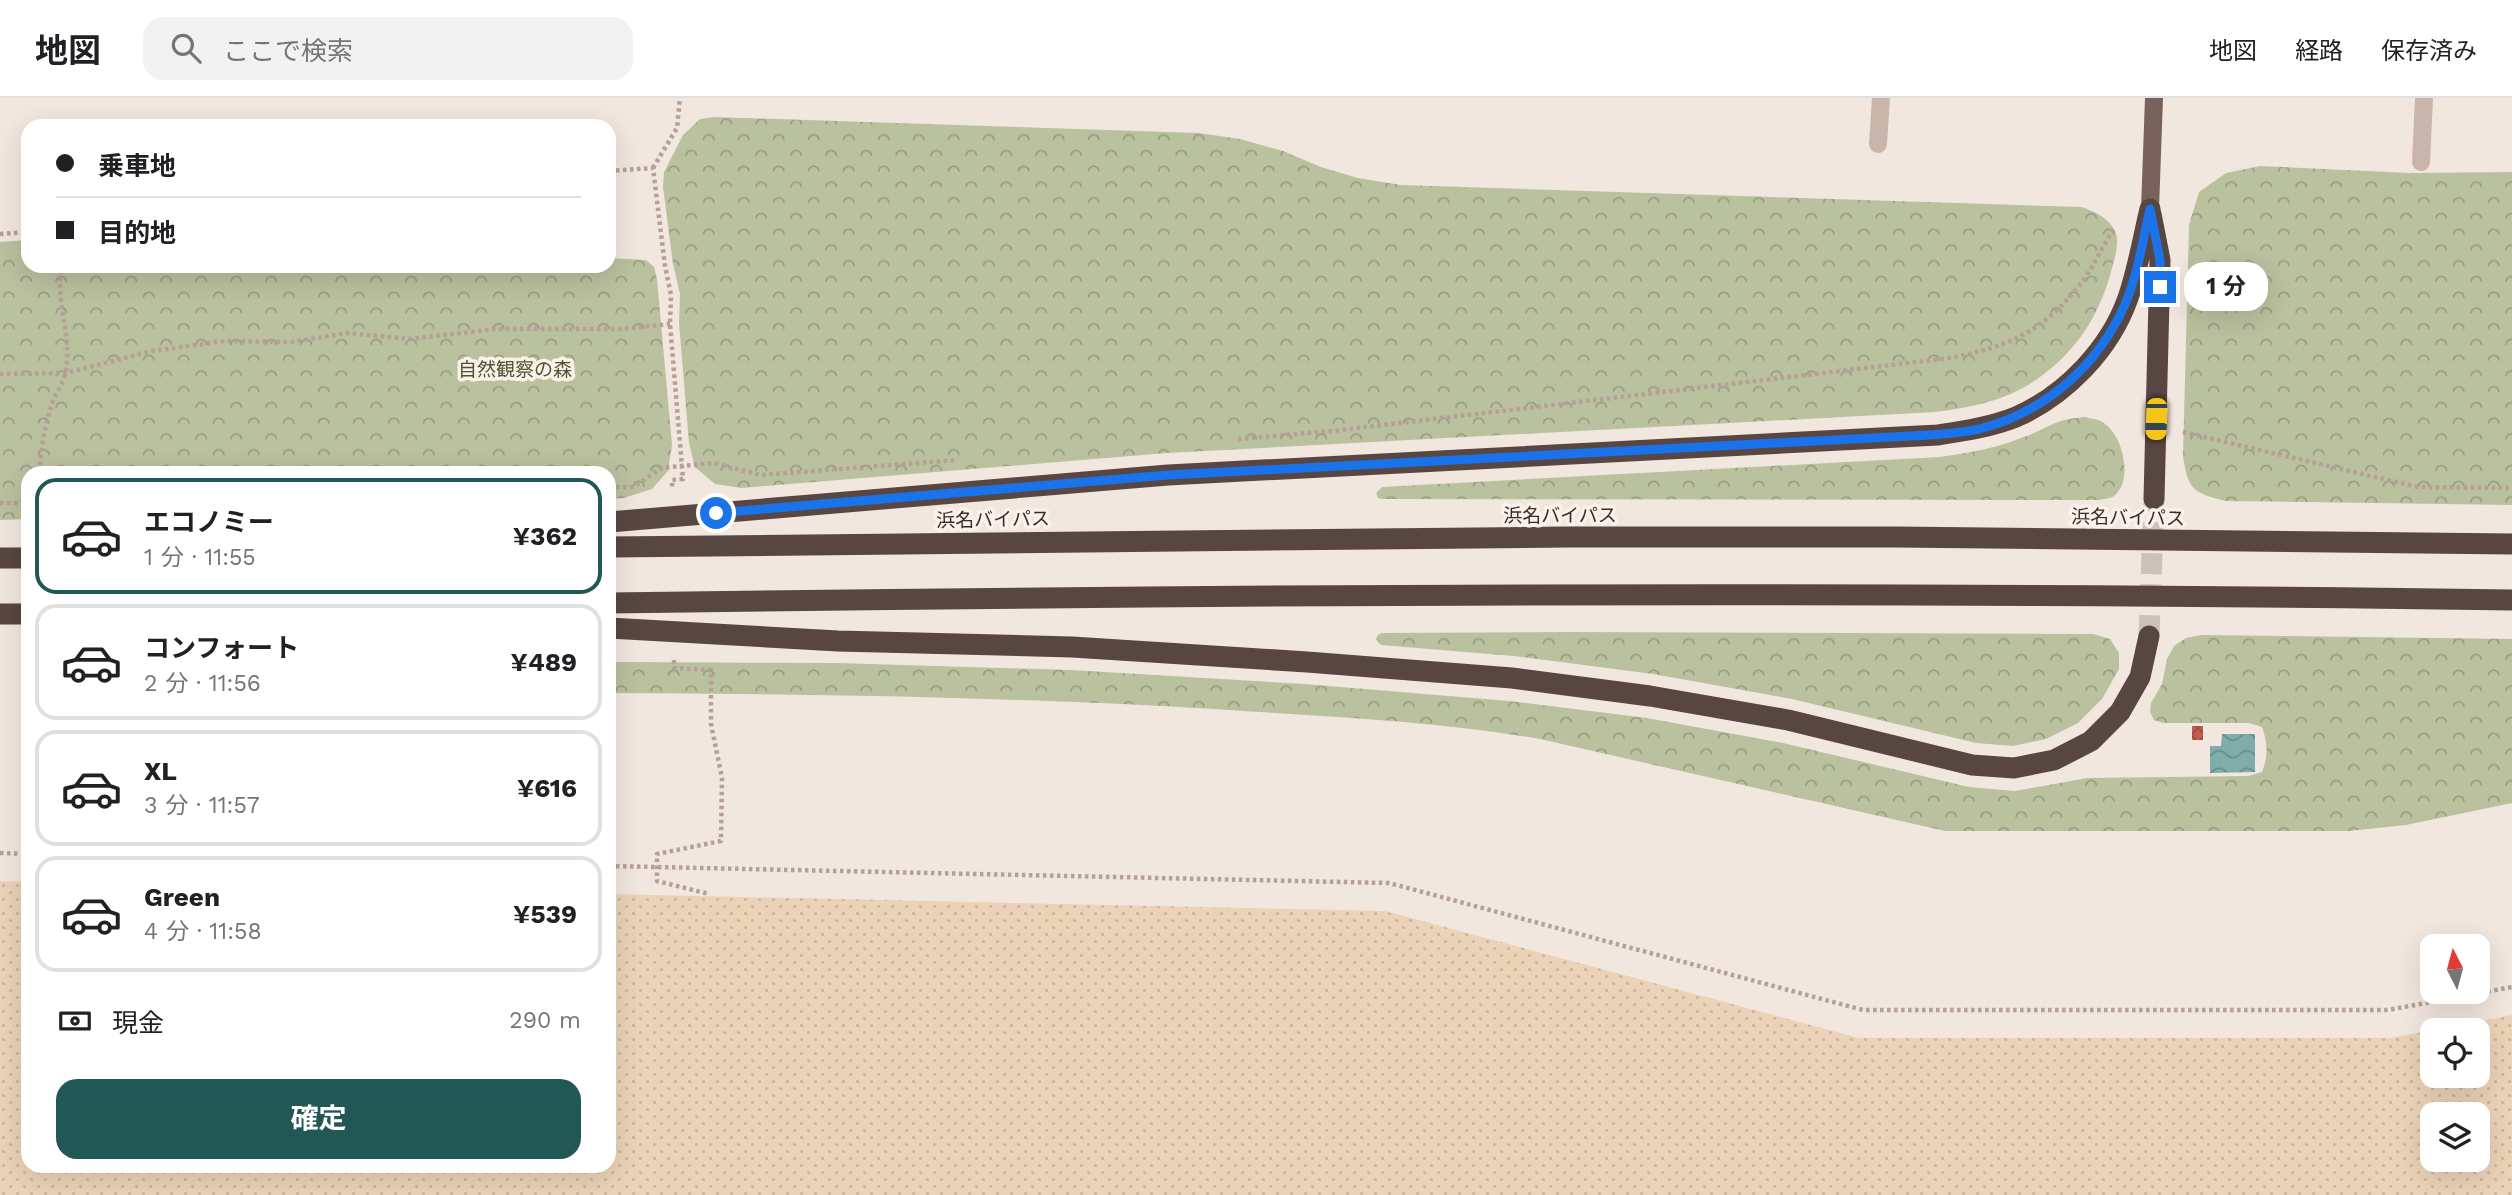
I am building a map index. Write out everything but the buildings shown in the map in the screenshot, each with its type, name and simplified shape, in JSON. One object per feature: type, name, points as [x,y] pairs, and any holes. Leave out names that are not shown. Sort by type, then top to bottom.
[{"type":"highway","points":[[2150,209],[2160,260],[2154,499]]},
{"type":"highway","points":[[616,521],[1142,477],[1938,435],[1978,429],[2017,416],[2053,396],[2084,369],[2109,336],[2127,299],[2150,209]]},
{"type":"highway","name":"浜名バイパス","points":[[616,547],[1555,537],[2512,544]]},
{"type":"highway","points":[[0,558],[21,558]]},
{"type":"highway","points":[[616,603],[1254,594],[1569,593],[2512,600]]},
{"type":"highway","points":[[0,614],[21,614]]},
{"type":"highway","points":[[616,628],[838,641],[1072,647],[1512,678],[1650,696],[1774,718],[1972,765],[2014,768],[2054,761],[2091,741],[2120,712],[2140,677],[2150,636]]},
{"type":"main road","points":[[2150,209],[2154,98]]},
{"type":"street","points":[[1878,144],[1881,98]]},
{"type":"street","points":[[2421,162],[2424,98]]},
{"type":"path","points":[[672,480],[683,479],[670,324],[671,295],[653,168],[677,128],[680,98]]},
{"type":"path","points":[[616,171],[653,168]]},
{"type":"path","points":[[1235,439],[1360,428],[1982,353],[2019,338],[2051,316],[2079,287],[2119,219]]},
{"type":"path","points":[[0,234],[21,232]]},
{"type":"path","points":[[41,466],[44,436],[52,404],[65,373],[66,345],[60,293],[61,273]]},
{"type":"path","points":[[0,374],[65,373],[152,351],[225,341],[292,342],[347,333],[410,339],[495,329],[621,329],[670,324]]},
{"type":"path","points":[[2183,432],[2418,487],[2512,488]]},
{"type":"path","points":[[616,487],[634,487],[661,468],[713,463],[761,475],[970,459]]},
{"type":"path","points":[[0,503],[21,503]]},
{"type":"path","points":[[674,668],[711,670],[711,724],[723,778],[721,841],[657,854],[657,881],[709,894]]},
{"type":"path","points":[[0,853],[21,854]]},
{"type":"path","points":[[616,866],[1389,883],[1863,1010],[2388,1010],[2512,986]]},
{"type":"green space","points":[[714,117],[1199,133],[1240,139],[1283,151],[1321,167],[1358,178],[1401,185],[2082,207],[2109,222],[2115,231],[2117,244],[2101,300],[2086,329],[2066,355],[2028,385],[2003,397],[1963,408],[1935,412],[1167,453],[741,488],[715,484],[695,467],[689,443],[679,323],[680,294],[673,264],[663,187],[664,172],[683,135],[700,119]]},
{"type":"green space","points":[[2260,166],[2410,173],[2512,172],[2512,505],[2226,501],[2199,492],[2190,483],[2183,456],[2189,225],[2199,192],[2226,173]]},
{"type":"green space","name":"自然観察の森","points":[[21,240],[21,273],[616,273],[616,258],[646,260],[654,267],[657,279],[672,445],[668,471],[652,489],[616,499],[616,466],[21,466],[21,519],[0,520],[0,242]]},
{"type":"green space","points":[[2086,417],[2100,421],[2109,428],[2120,446],[2125,469],[2124,480],[2114,496],[2108,498],[1382,499],[1378,498],[1376,493],[1382,487],[1939,457],[1993,447],[2059,422]]},
{"type":"green space","points":[[1382,633],[2093,634],[2110,639],[2119,653],[2119,669],[2102,699],[2078,723],[2046,739],[2013,746],[1976,743],[1792,699],[1653,674],[1514,656],[1381,645],[1376,639]]},
{"type":"green space","points":[[2201,635],[2512,639],[2512,803],[2406,825],[2349,831],[1945,831],[1540,739],[1423,724],[1229,710],[996,699],[616,693],[616,662],[837,663],[1071,670],[1305,684],[1509,701],[1647,718],[1783,743],[1969,787],[2015,791],[2087,778],[2248,776],[2262,772],[2266,750],[2262,727],[2249,723],[2163,723],[2154,720],[2150,712],[2151,703],[2162,684],[2167,659],[2174,646],[2186,638]]},
{"type":"sand","points":[[0,881],[21,882],[21,1173],[616,1173],[616,894],[1385,911],[1859,1038],[2391,1038],[2420,1032],[2420,1088],[2490,1088],[2490,1019],[2512,1015],[2512,1195],[0,1195]]},
{"type":"water","points":[[2222,734],[2255,734],[2255,772],[2210,773],[2210,746],[2221,746]]},
{"type":"tunnel","points":[[2149,636],[2154,499]]},
{"type":"route","points":[[716,513],[1168,475],[1938,435],[1978,429],[2017,416],[2053,396],[2084,369],[2109,336],[2127,299],[2150,209],[2160,260],[2160,287]]}]
